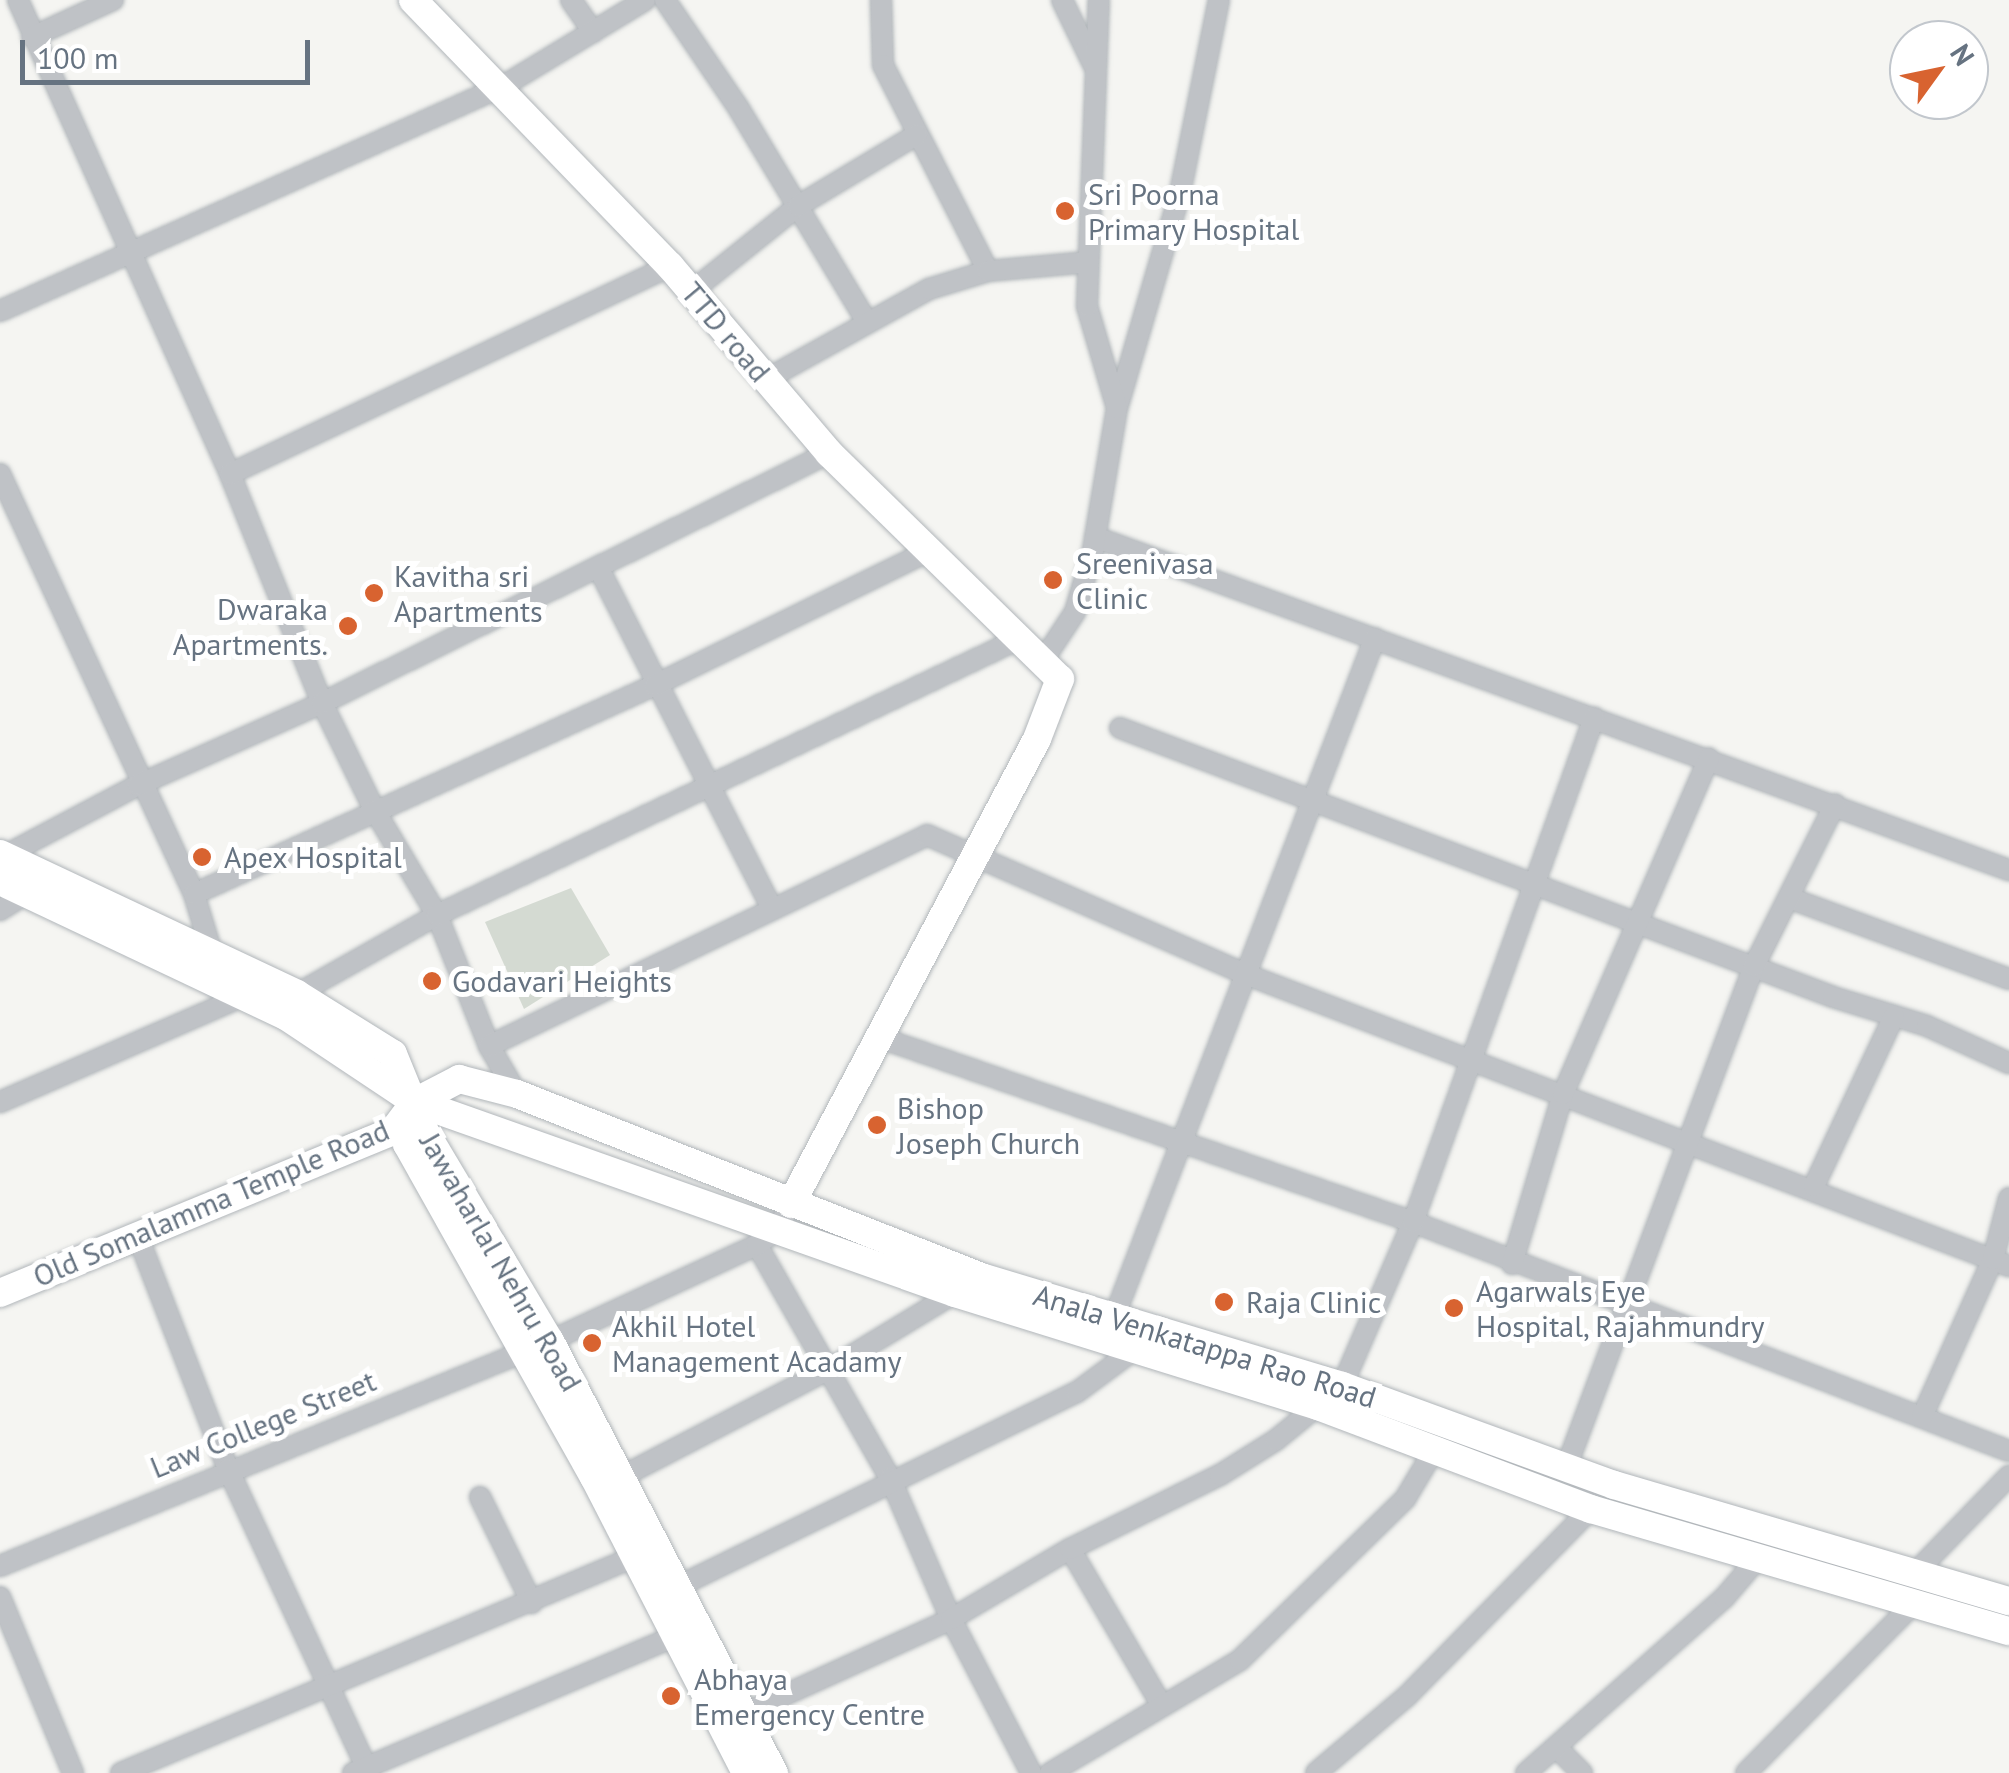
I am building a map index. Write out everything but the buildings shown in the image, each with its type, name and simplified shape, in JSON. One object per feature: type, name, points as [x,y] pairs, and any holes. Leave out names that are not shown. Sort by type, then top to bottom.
[{"type":"main road","name":"TTD road","points":[[413,0],[502,86],[670,266],[829,452],[1044,658]]},
{"type":"main road","points":[[791,1204],[881,1038],[969,859],[1038,739],[1060,679],[1044,658]]},
{"type":"main road","points":[[2,863],[211,950],[297,994],[393,1054],[415,1102]]},
{"type":"main road","name":"Anala Venkatappa Rao Road","points":[[2,863],[27,893],[286,1016],[415,1102],[767,1238],[1318,1406],[1591,1508],[2009,1631]]},
{"type":"main road","name":"Anala Venkatappa Rao Road","points":[[415,1102],[460,1079],[517,1094],[981,1277],[1342,1386],[1566,1468],[2009,1601]]},
{"type":"main road","name":"Old Somalamma Temple Road","points":[[0,1293],[392,1130],[415,1102]]},
{"type":"main road","name":"Jawaharlal Nehru Road","points":[[415,1102],[424,1130],[689,1631],[743,1714],[774,1773]]},
{"type":"main road","name":"Jawaharlal Nehru Road","points":[[537,1346],[621,1477],[647,1551],[679,1586],[689,1631],[746,1773]]},
{"type":"street","points":[[18,0],[230,474],[322,703],[375,811],[437,915],[489,1046],[517,1094]]},
{"type":"street","points":[[32,37],[113,0]]},
{"type":"street","points":[[571,0],[592,32]]},
{"type":"street","points":[[0,312],[132,256],[502,86],[645,0]]},
{"type":"street","points":[[665,0],[798,206],[866,322]]},
{"type":"street","points":[[1062,0],[1096,69]]},
{"type":"street","points":[[1099,0],[1087,306],[1117,408]]},
{"type":"street","points":[[1044,658],[1075,612],[1095,536],[1117,408],[1180,193],[1219,0]]},
{"type":"street","points":[[886,1],[877,34],[883,65],[988,271]]},
{"type":"street","points":[[692,290],[798,206],[916,135]]},
{"type":"street","points":[[765,380],[929,289],[988,271],[1088,262]]},
{"type":"street","points":[[230,474],[670,266]]},
{"type":"street","points":[[2,863],[138,785],[322,703],[829,452]]},
{"type":"street","points":[[0,474],[138,785],[194,894],[211,950]]},
{"type":"street","points":[[1095,536],[2009,870]]},
{"type":"street","points":[[194,894],[655,685],[932,548]]},
{"type":"street","points":[[599,569],[770,905]]},
{"type":"street","points":[[297,994],[437,915],[712,789],[1021,638]]},
{"type":"street","points":[[1115,1315],[1178,1143],[1316,805],[1376,638]]},
{"type":"street","points":[[743,1714],[951,1619],[1070,1549],[1220,1475],[1342,1386],[1413,1222],[1469,1059],[1538,885],[1594,718]]},
{"type":"street","points":[[1120,728],[1316,805],[1894,1016],[2009,1064]]},
{"type":"street","points":[[1512,1264],[1563,1094],[1709,758]]},
{"type":"street","points":[[1566,1468],[1693,1142],[1754,966],[1792,899],[1834,804]]},
{"type":"street","points":[[489,1046],[770,905],[926,835],[969,859],[1246,974],[1814,1186],[2001,1263]]},
{"type":"street","points":[[0,910],[27,893]]},
{"type":"street","points":[[1792,899],[2009,979]]},
{"type":"street","points":[[0,1102],[244,996]]},
{"type":"street","points":[[1814,1186],[1894,1016]]},
{"type":"street","points":[[881,1038],[1413,1222],[1512,1264],[1632,1304],[2009,1451]]},
{"type":"street","points":[[1922,1418],[2001,1263],[2009,1198]]},
{"type":"street","points":[[791,1204],[767,1238],[890,1478],[951,1619],[1030,1773]]},
{"type":"street","points":[[138,1238],[228,1470],[330,1684],[363,1771],[689,1631]]},
{"type":"street","name":"Law College Street","points":[[0,1566],[537,1346],[767,1238]]},
{"type":"street","points":[[621,1477],[832,1368],[955,1293]]},
{"type":"street","points":[[679,1586],[890,1478],[1078,1392],[1131,1352]]},
{"type":"street","points":[[1050,1773],[1240,1660],[1405,1499],[1436,1447]]},
{"type":"street","points":[[1916,1572],[2009,1476]]},
{"type":"street","points":[[480,1498],[532,1603]]},
{"type":"street","points":[[1316,1773],[1407,1696],[1591,1508]]},
{"type":"street","points":[[1070,1549],[1162,1706]]},
{"type":"street","points":[[120,1773],[532,1603],[647,1551]]},
{"type":"street","points":[[1526,1773],[1724,1598],[1758,1558]]},
{"type":"street","points":[[0,1598],[73,1773]]},
{"type":"street","points":[[1746,1773],[1915,1602]]},
{"type":"street","points":[[1556,1747],[1582,1773]]},
{"type":"shaded area","points":[[571,888],[610,955],[524,1009],[485,922]]},
{"type":"place","name":"Sri Poorna Primary Hospital","points":[[1065,211]]},
{"type":"place","name":"Sreenivasa Clinic","points":[[1053,580]]},
{"type":"place","name":"Kavitha sri Apartments","points":[[374,593]]},
{"type":"place","name":"Dwaraka Apartments.","points":[[348,626]]},
{"type":"place","name":"Apex Hospital","points":[[202,857]]},
{"type":"place","name":"Godavari Heights","points":[[432,981]]},
{"type":"place","name":"Bishop Joseph Church","points":[[877,1125]]},
{"type":"place","name":"Raja Clinic","points":[[1224,1302]]},
{"type":"place","name":"Agarwals Eye Hospital, Rajahmundry","points":[[1454,1308]]},
{"type":"place","name":"Akhil Hotel Management Acadamy","points":[[592,1343]]},
{"type":"place","name":"Abhaya Emergency Centre","points":[[671,1696]]}]
